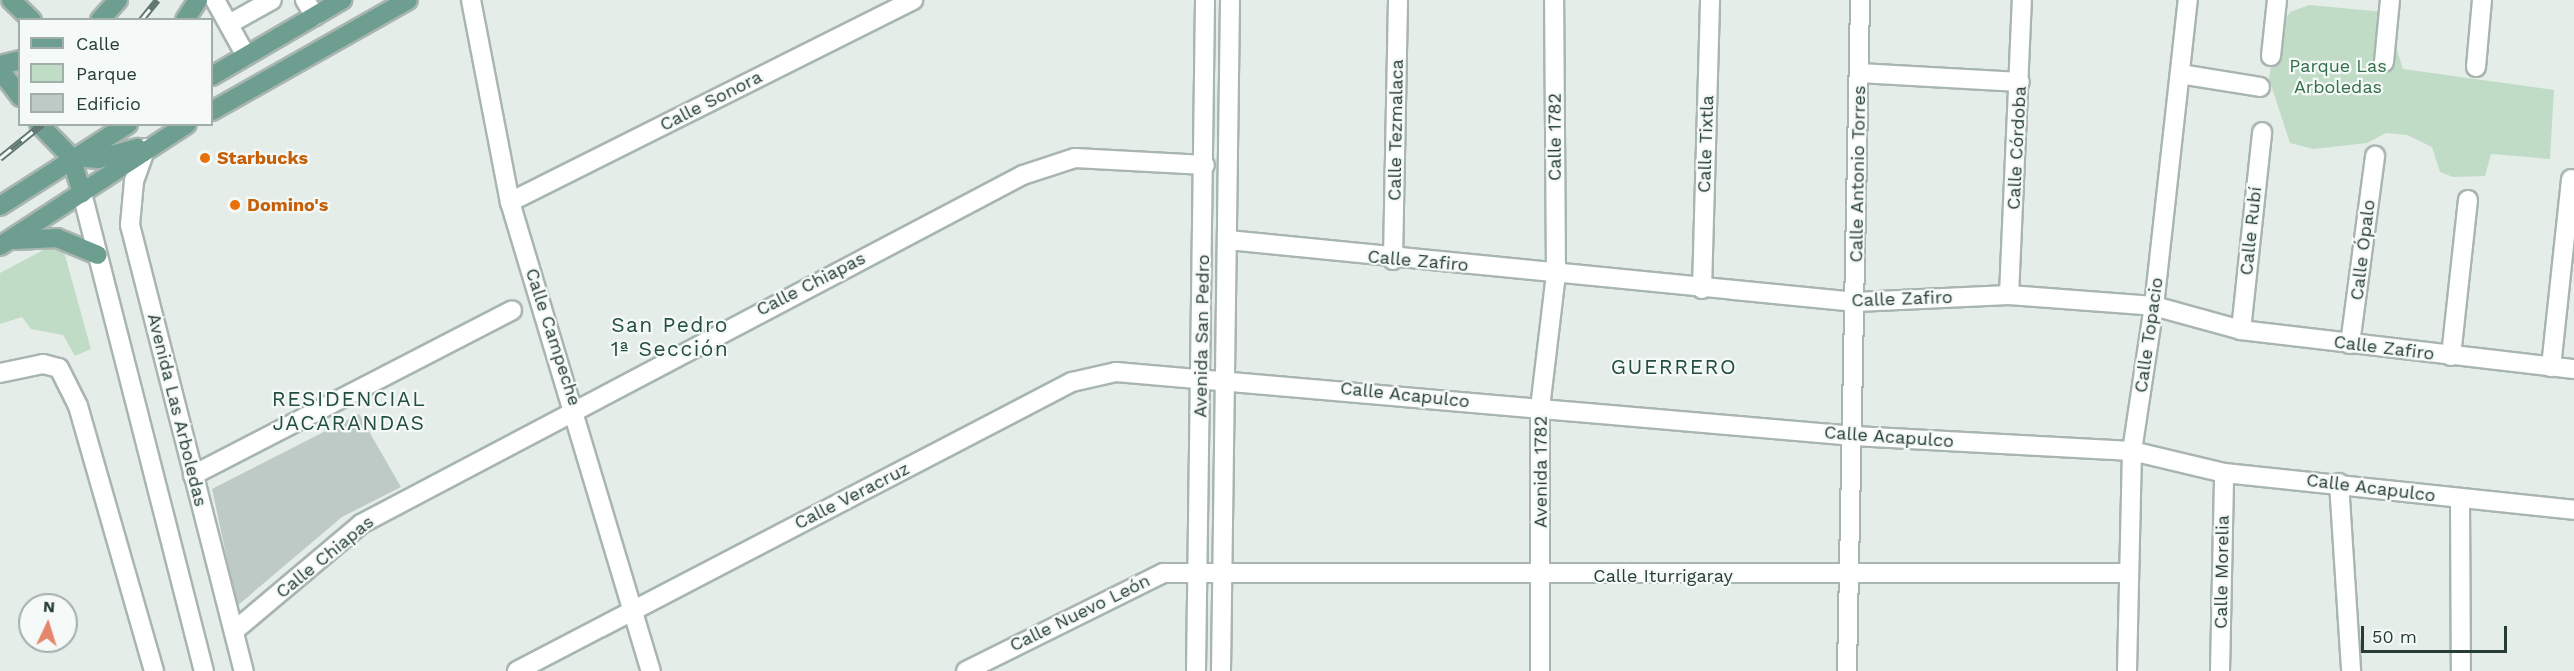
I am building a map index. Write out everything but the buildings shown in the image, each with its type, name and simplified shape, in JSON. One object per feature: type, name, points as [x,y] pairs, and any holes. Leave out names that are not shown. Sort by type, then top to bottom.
[{"type":"main road","points":[[11,0],[30,18]]},
{"type":"main road","points":[[102,18],[118,0]]},
{"type":"main road","points":[[185,18],[198,0]]},
{"type":"main road","points":[[213,75],[246,56],[310,8],[342,0]]},
{"type":"main road","points":[[379,16],[395,0]]},
{"type":"main road","points":[[213,110],[408,0]]},
{"type":"main road","points":[[0,65],[18,60]]},
{"type":"main road","points":[[0,70],[18,94]]},
{"type":"main road","points":[[41,126],[71,157],[82,193]]},
{"type":"main road","points":[[71,157],[100,126]]},
{"type":"main road","points":[[0,206],[71,157],[125,126]]},
{"type":"main road","points":[[5,243],[152,144],[184,126]]},
{"type":"main road","points":[[71,157],[98,159],[152,144]]},
{"type":"main road","points":[[5,243],[57,238],[98,255]]},
{"type":"street","points":[[215,0],[246,56]]},
{"type":"street","points":[[229,24],[272,0]]},
{"type":"street","name":"Calle Campeche","points":[[471,0],[510,202],[576,406],[651,671]]},
{"type":"street","name":"Calle Sonora","points":[[510,202],[913,0]]},
{"type":"street","name":"Avenida San Pedro","points":[[1196,671],[1205,165],[1205,0]]},
{"type":"street","name":"Avenida San Pedro","points":[[1221,671],[1230,0]]},
{"type":"street","name":"Calle Tezmalaca","points":[[1394,260],[1398,0]]},
{"type":"street","name":"Calle 1782","points":[[1554,0],[1556,273]]},
{"type":"street","name":"Calle Tixtla","points":[[1702,289],[1710,0]]},
{"type":"street","name":"Calle Antonio Torres","points":[[1847,671],[1854,436],[1860,0]]},
{"type":"street","name":"Calle Córdoba","points":[[2009,296],[2022,0]]},
{"type":"street","name":"Calle Topacio","points":[[2127,671],[2132,451],[2154,306],[2188,0]]},
{"type":"street","points":[[2271,56],[2277,0]]},
{"type":"street","points":[[2384,62],[2390,0]]},
{"type":"street","points":[[2476,67],[2482,0]]},
{"type":"street","points":[[1859,73],[2020,82]]},
{"type":"street","points":[[2180,74],[2260,87]]},
{"type":"street","name":"Calle Rubí","points":[[2241,330],[2262,132]]},
{"type":"street","name":"Avenida Las Arboledas","points":[[152,144],[134,181],[130,225],[234,631],[237,669]]},
{"type":"street","name":"Calle Ópalo","points":[[2350,344],[2375,156]]},
{"type":"street","name":"Calle Chiapas","points":[[234,631],[361,524],[576,406],[1023,175],[1075,158],[1205,165]]},
{"type":"street","points":[[2551,367],[2571,180]]},
{"type":"street","name":"Avenida Las Arboledas","points":[[82,193],[204,671]]},
{"type":"street","points":[[2451,356],[2468,200]]},
{"type":"street","name":"Calle Zafiro","points":[[1228,240],[1394,260],[1856,302],[2009,296],[2154,306],[2241,330],[2574,369]]},
{"type":"street","name":"Avenida 1782","points":[[1540,671],[1540,408],[1556,273]]},
{"type":"street","points":[[193,475],[512,310]]},
{"type":"street","points":[[0,373],[43,364],[59,368],[78,406],[154,671]]},
{"type":"street","name":"Calle Veracruz","points":[[517,671],[634,608],[1072,382],[1116,372],[1201,377]]},
{"type":"street","name":"Calle Acapulco","points":[[1201,377],[1854,436],[2132,451],[2224,473],[2339,483],[2460,499],[2574,510]]},
{"type":"street","name":"Calle Morelia","points":[[2220,671],[2224,473]]},
{"type":"street","points":[[2339,483],[2350,671]]},
{"type":"street","points":[[2460,499],[2462,671]]},
{"type":"street","name":"Calle Iturrigaray","points":[[1198,571],[1541,577],[2128,573]]},
{"type":"street","name":"Calle Nuevo León","points":[[966,671],[1131,584],[1163,573],[1198,571]]},
{"type":"green space","name":"Parque Las Arboledas","points":[[2309,5],[2385,12],[2403,69],[2554,90],[2550,159],[2491,154],[2485,176],[2453,177],[2440,172],[2432,147],[2407,135],[2386,133],[2367,143],[2313,149],[2290,143],[2269,79],[2275,38],[2290,12]]},
{"type":"green space","points":[[63,248],[91,349],[75,356],[63,335],[31,329],[22,317],[0,324],[0,273],[45,249]]},
{"type":"railway","points":[[143,18],[157,0]]},
{"type":"railway","points":[[0,158],[40,126]]},
{"type":"place","name":"Starbucks","points":[[205,158]]},
{"type":"place","name":"Domino's","points":[[235,205]]},
{"type":"district","name":"San Pedro 1ª Sección","points":[[670,337]]},
{"type":"district","name":"GUERRERO","points":[[1674,367]]},
{"type":"district","name":"RESIDENCIAL JACARANDAS","points":[[349,411]]}]
